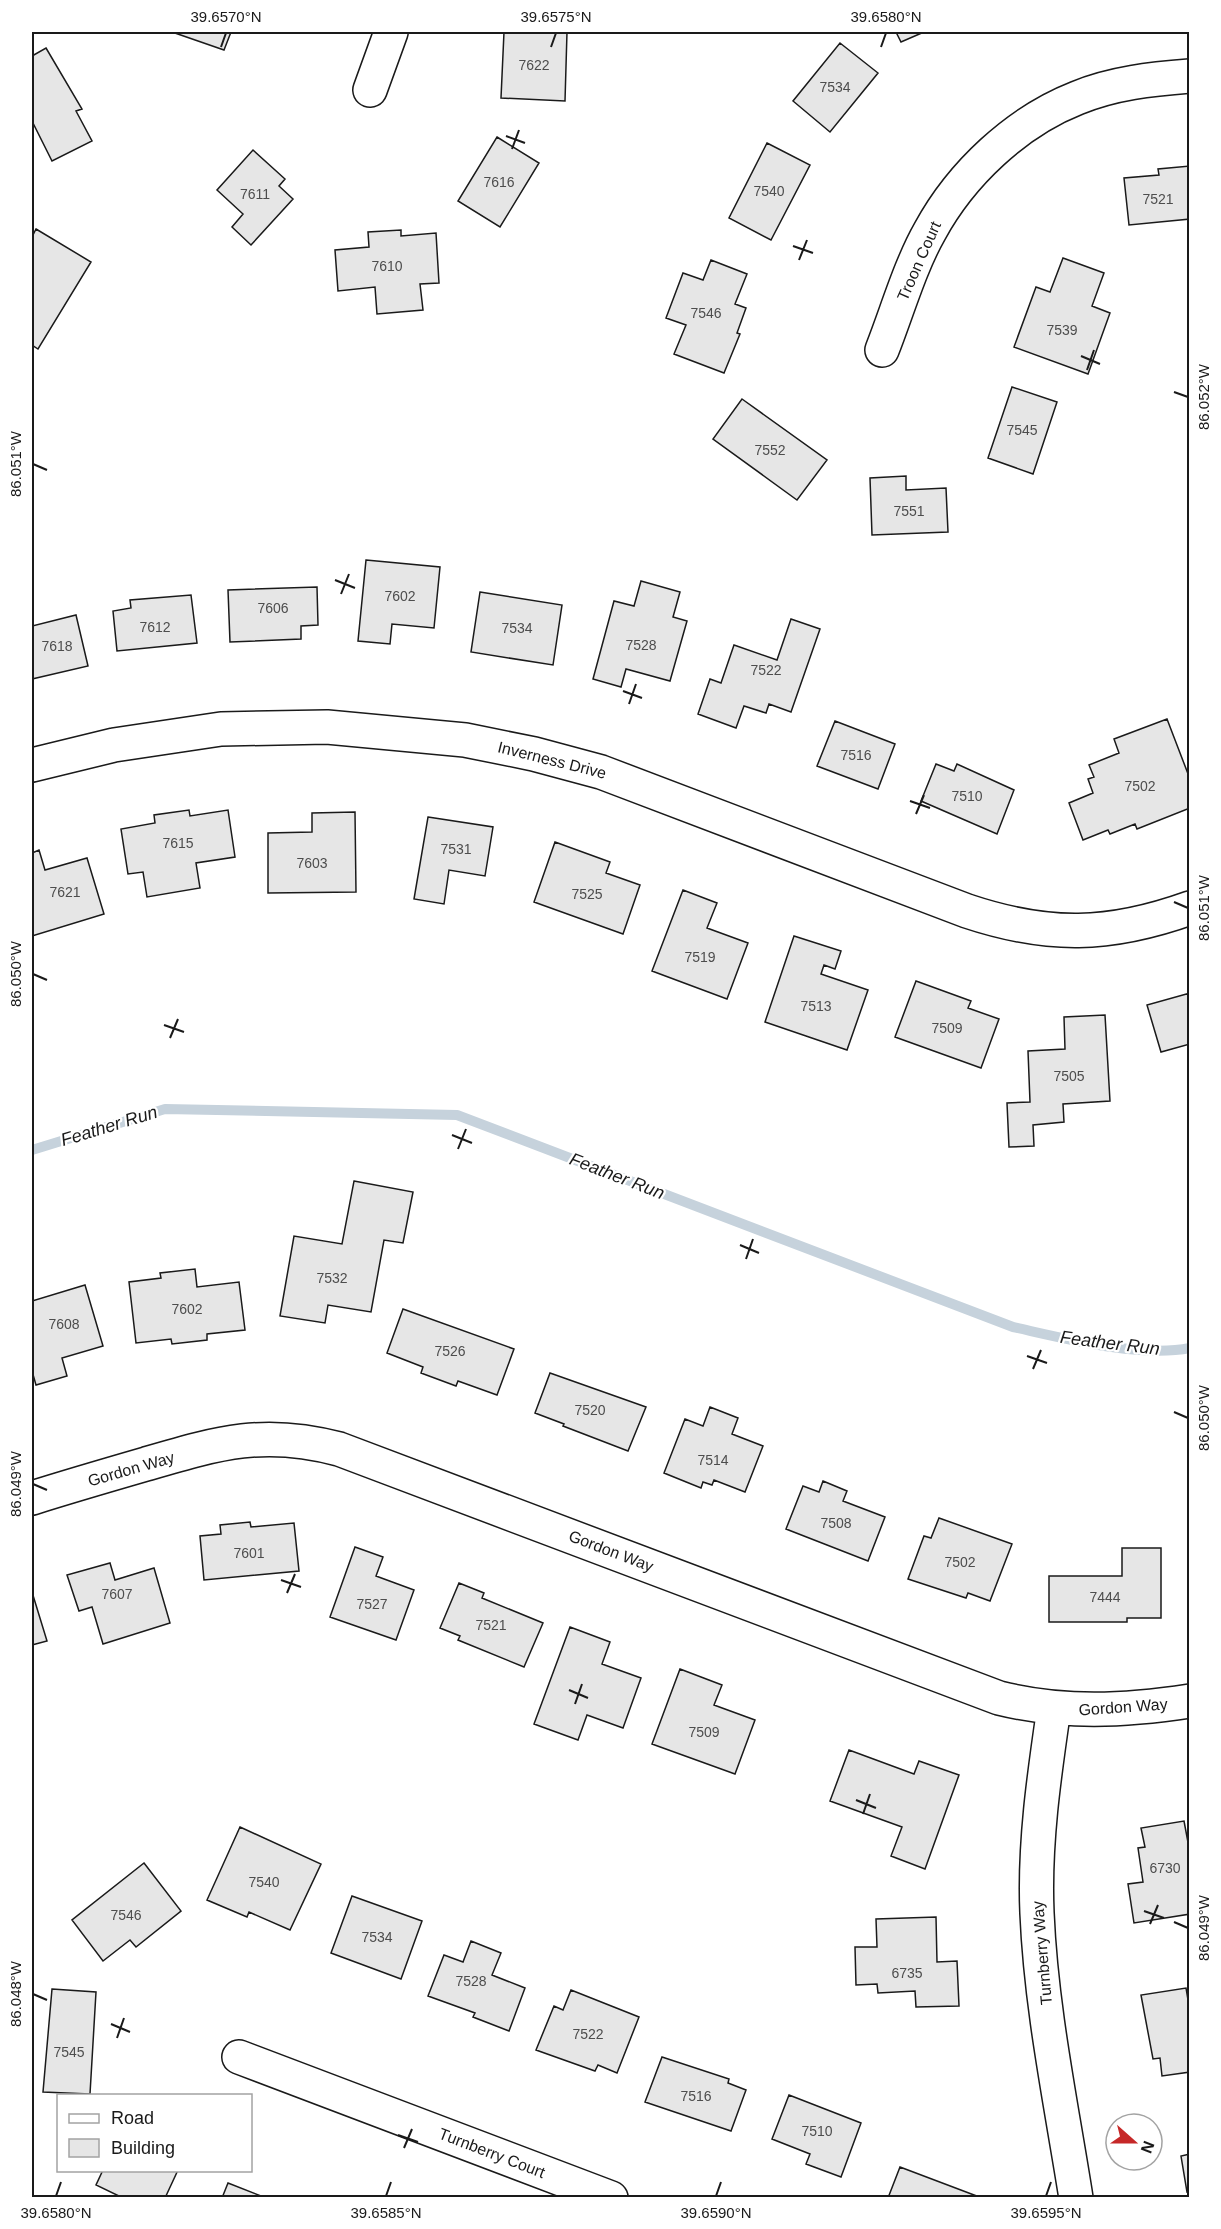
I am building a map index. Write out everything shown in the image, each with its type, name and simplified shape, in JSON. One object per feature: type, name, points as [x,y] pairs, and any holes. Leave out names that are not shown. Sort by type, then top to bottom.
[{"type":"street","points":[[370,90],[392,32]]},
{"type":"street","name":"Troon Court","points":[[882,350],[928,232],[946,203],[979,164],[1032,122],[1077,98],[1144,80],[1190,76]]},
{"type":"street","name":"Inverness Drive","points":[[32,765],[114,745],[221,729],[327,726],[465,740],[534,754],[601,772],[967,911],[1007,924],[1049,930],[1100,930],[1135,926],[1190,908]]},
{"type":"street","name":"Gordon Way","points":[[32,1498],[219,1443],[266,1438],[309,1442],[339,1449],[986,1693],[1024,1704],[1089,1711],[1141,1708],[1190,1701]]},
{"type":"street","name":"Turnberry Way","points":[[1054,1708],[1037,1842],[1037,1912],[1042,1981],[1076,2198]]},
{"type":"street","name":"Turnberry Court","points":[[239,2057],[611,2198]]},
{"type":"building","points":[[172,32],[231,32],[224,50]]},
{"type":"building","points":[[504,32],[567,32],[565,101],[501,98]]},
{"type":"building","points":[[896,32],[924,32],[901,42]]},
{"type":"building","points":[[840,43],[878,73],[830,132],[793,101]]},
{"type":"building","points":[[46,48],[82,109],[76,111],[92,141],[52,161],[32,121],[32,56]]},
{"type":"building","points":[[497,137],[539,163],[500,227],[458,201]]},
{"type":"building","points":[[767,143],[810,165],[771,240],[729,218]]},
{"type":"building","points":[[253,150],[285,179],[279,186],[293,199],[251,245],[232,227],[243,214],[217,190]]},
{"type":"building","points":[[1190,166],[1190,219],[1129,225],[1124,178],[1159,175],[1158,169]]},
{"type":"building","points":[[36,229],[91,262],[38,349],[32,345],[32,237]]},
{"type":"building","points":[[401,230],[401,236],[436,233],[439,283],[420,284],[423,310],[377,314],[375,287],[338,291],[335,250],[369,247],[368,232]]},
{"type":"building","points":[[1063,258],[1104,273],[1092,306],[1110,313],[1088,374],[1014,347],[1036,287],[1050,292]]},
{"type":"building","points":[[711,260],[747,274],[735,304],[746,308],[737,333],[740,334],[724,373],[674,354],[686,325],[666,318],[683,273],[703,280]]},
{"type":"building","points":[[1012,387],[1057,402],[1033,474],[988,458]]},
{"type":"building","points":[[742,399],[827,460],[797,500],[713,439]]},
{"type":"building","points":[[906,476],[906,490],[946,488],[948,532],[872,535],[870,478]]},
{"type":"building","points":[[366,560],[440,567],[434,628],[392,624],[390,644],[358,641]]},
{"type":"building","points":[[641,581],[680,592],[673,617],[687,621],[670,681],[626,669],[621,687],[593,679],[614,601],[634,606]]},
{"type":"building","points":[[317,587],[318,625],[301,626],[301,639],[230,642],[228,590]]},
{"type":"building","points":[[480,592],[562,605],[553,665],[471,652]]},
{"type":"building","points":[[191,595],[197,643],[117,651],[113,611],[131,608],[130,600]]},
{"type":"building","points":[[76,615],[88,666],[32,679],[32,626]]},
{"type":"building","points":[[791,619],[820,629],[791,712],[769,704],[766,713],[744,706],[736,728],[698,714],[710,679],[721,683],[734,645],[777,660]]},
{"type":"building","points":[[1167,719],[1190,779],[1190,808],[1137,829],[1135,824],[1110,834],[1108,830],[1083,840],[1069,803],[1093,793],[1088,779],[1094,777],[1089,765],[1119,753],[1114,739]]},
{"type":"building","points":[[835,721],[895,744],[878,789],[817,766]]},
{"type":"building","points":[[936,764],[954,771],[957,764],[1014,790],[997,834],[921,801]]},
{"type":"building","points":[[189,810],[190,816],[228,810],[235,857],[196,863],[200,888],[147,897],[143,872],[128,874],[121,829],[155,823],[154,815]]},
{"type":"building","points":[[355,812],[356,892],[268,893],[268,833],[312,832],[312,813]]},
{"type":"building","points":[[428,817],[493,827],[485,876],[449,870],[444,904],[414,899]]},
{"type":"building","points":[[555,842],[610,862],[606,873],[640,885],[623,934],[534,902]]},
{"type":"building","points":[[39,850],[45,870],[87,858],[104,914],[32,936],[32,853]]},
{"type":"building","points":[[683,890],[717,903],[707,928],[748,943],[727,999],[652,971]]},
{"type":"building","points":[[794,936],[841,951],[835,969],[824,965],[821,974],[868,990],[847,1050],[765,1022]]},
{"type":"building","points":[[916,981],[971,1001],[968,1008],[999,1019],[981,1068],[895,1037]]},
{"type":"building","points":[[1190,993],[1190,1044],[1161,1052],[1147,1005]]},
{"type":"building","points":[[1105,1015],[1110,1101],[1063,1104],[1064,1122],[1033,1125],[1034,1146],[1009,1147],[1007,1103],[1030,1102],[1028,1051],[1065,1049],[1064,1017]]},
{"type":"building","points":[[354,1181],[413,1192],[403,1243],[384,1240],[371,1312],[328,1305],[325,1323],[280,1316],[294,1236],[342,1244]]},
{"type":"building","points":[[195,1269],[197,1287],[239,1282],[245,1330],[207,1334],[207,1340],[172,1344],[171,1339],[136,1343],[129,1282],[161,1278],[160,1273]]},
{"type":"building","points":[[85,1285],[103,1346],[62,1358],[67,1376],[36,1385],[32,1371],[32,1301]]},
{"type":"building","points":[[403,1309],[514,1349],[497,1395],[458,1381],[456,1386],[421,1373],[423,1367],[387,1353]]},
{"type":"building","points":[[550,1373],[646,1407],[628,1451],[535,1413]]},
{"type":"building","points":[[710,1407],[738,1418],[732,1434],[763,1446],[745,1492],[714,1480],[712,1485],[703,1482],[701,1488],[664,1473],[685,1419],[703,1426]]},
{"type":"building","points":[[823,1481],[847,1491],[843,1501],[885,1517],[868,1561],[786,1529],[803,1486],[819,1492]]},
{"type":"building","points":[[939,1518],[1012,1544],[990,1601],[968,1593],[966,1598],[908,1579],[924,1536],[931,1538]]},
{"type":"building","points":[[250,1522],[251,1527],[294,1523],[299,1571],[204,1580],[200,1536],[221,1534],[220,1525]]},
{"type":"building","points":[[355,1547],[383,1557],[376,1576],[414,1590],[396,1640],[330,1617]]},
{"type":"building","points":[[1122,1548],[1161,1548],[1161,1618],[1127,1618],[1127,1622],[1049,1622],[1049,1576],[1122,1576]]},
{"type":"building","points":[[110,1563],[115,1580],[154,1568],[170,1623],[103,1644],[92,1607],[79,1611],[67,1575]]},
{"type":"building","points":[[459,1583],[484,1593],[482,1598],[543,1623],[524,1667],[458,1640],[460,1636],[440,1628]]},
{"type":"building","points":[[32,1592],[47,1641],[32,1645]]},
{"type":"building","points":[[570,1627],[610,1642],[602,1664],[641,1678],[623,1728],[587,1715],[578,1740],[534,1724]]},
{"type":"building","points":[[680,1669],[722,1685],[714,1705],[755,1720],[735,1774],[652,1744]]},
{"type":"building","points":[[849,1750],[914,1774],[919,1761],[959,1775],[925,1869],[891,1856],[902,1827],[830,1801]]},
{"type":"building","points":[[1184,1821],[1190,1853],[1190,1914],[1134,1923],[1128,1884],[1143,1882],[1138,1848],[1145,1847],[1141,1828]]},
{"type":"building","points":[[240,1827],[321,1864],[290,1930],[249,1912],[247,1917],[207,1900]]},
{"type":"building","points":[[144,1863],[181,1911],[136,1947],[130,1940],[103,1961],[72,1920]]},
{"type":"building","points":[[352,1896],[422,1921],[401,1979],[331,1953]]},
{"type":"building","points":[[936,1917],[937,1962],[957,1961],[959,2006],[916,2007],[915,1991],[878,1993],[877,1984],[856,1985],[855,1947],[877,1947],[876,1919]]},
{"type":"building","points":[[471,1941],[501,1953],[492,1975],[525,1988],[509,2031],[473,2017],[475,2013],[428,1996],[444,1955],[463,1962]]},
{"type":"building","points":[[1186,1988],[1190,2012],[1190,2072],[1162,2076],[1160,2058],[1153,2059],[1141,1995]]},
{"type":"building","points":[[52,1989],[96,1992],[90,2094],[43,2092]]},
{"type":"building","points":[[571,1990],[639,2017],[617,2073],[598,2065],[595,2071],[536,2050],[554,2006],[563,2010]]},
{"type":"building","points":[[662,2057],[729,2079],[728,2083],[746,2090],[731,2131],[645,2102]]},
{"type":"building","points":[[789,2095],[861,2123],[841,2177],[806,2164],[810,2154],[772,2139]]},
{"type":"building","points":[[1190,2154],[1190,2191],[1187,2192],[1181,2156]]},
{"type":"building","points":[[900,2167],[982,2198],[888,2198]]},
{"type":"building","points":[[102,2172],[177,2172],[165,2198],[123,2198],[96,2185]]},
{"type":"building","points":[[228,2183],[266,2198],[222,2198]]},
{"type":"waterway","name":"Feather Run","points":[[32,1150],[165,1109],[457,1115],[1013,1327],[1125,1349],[1190,1348]]}]
